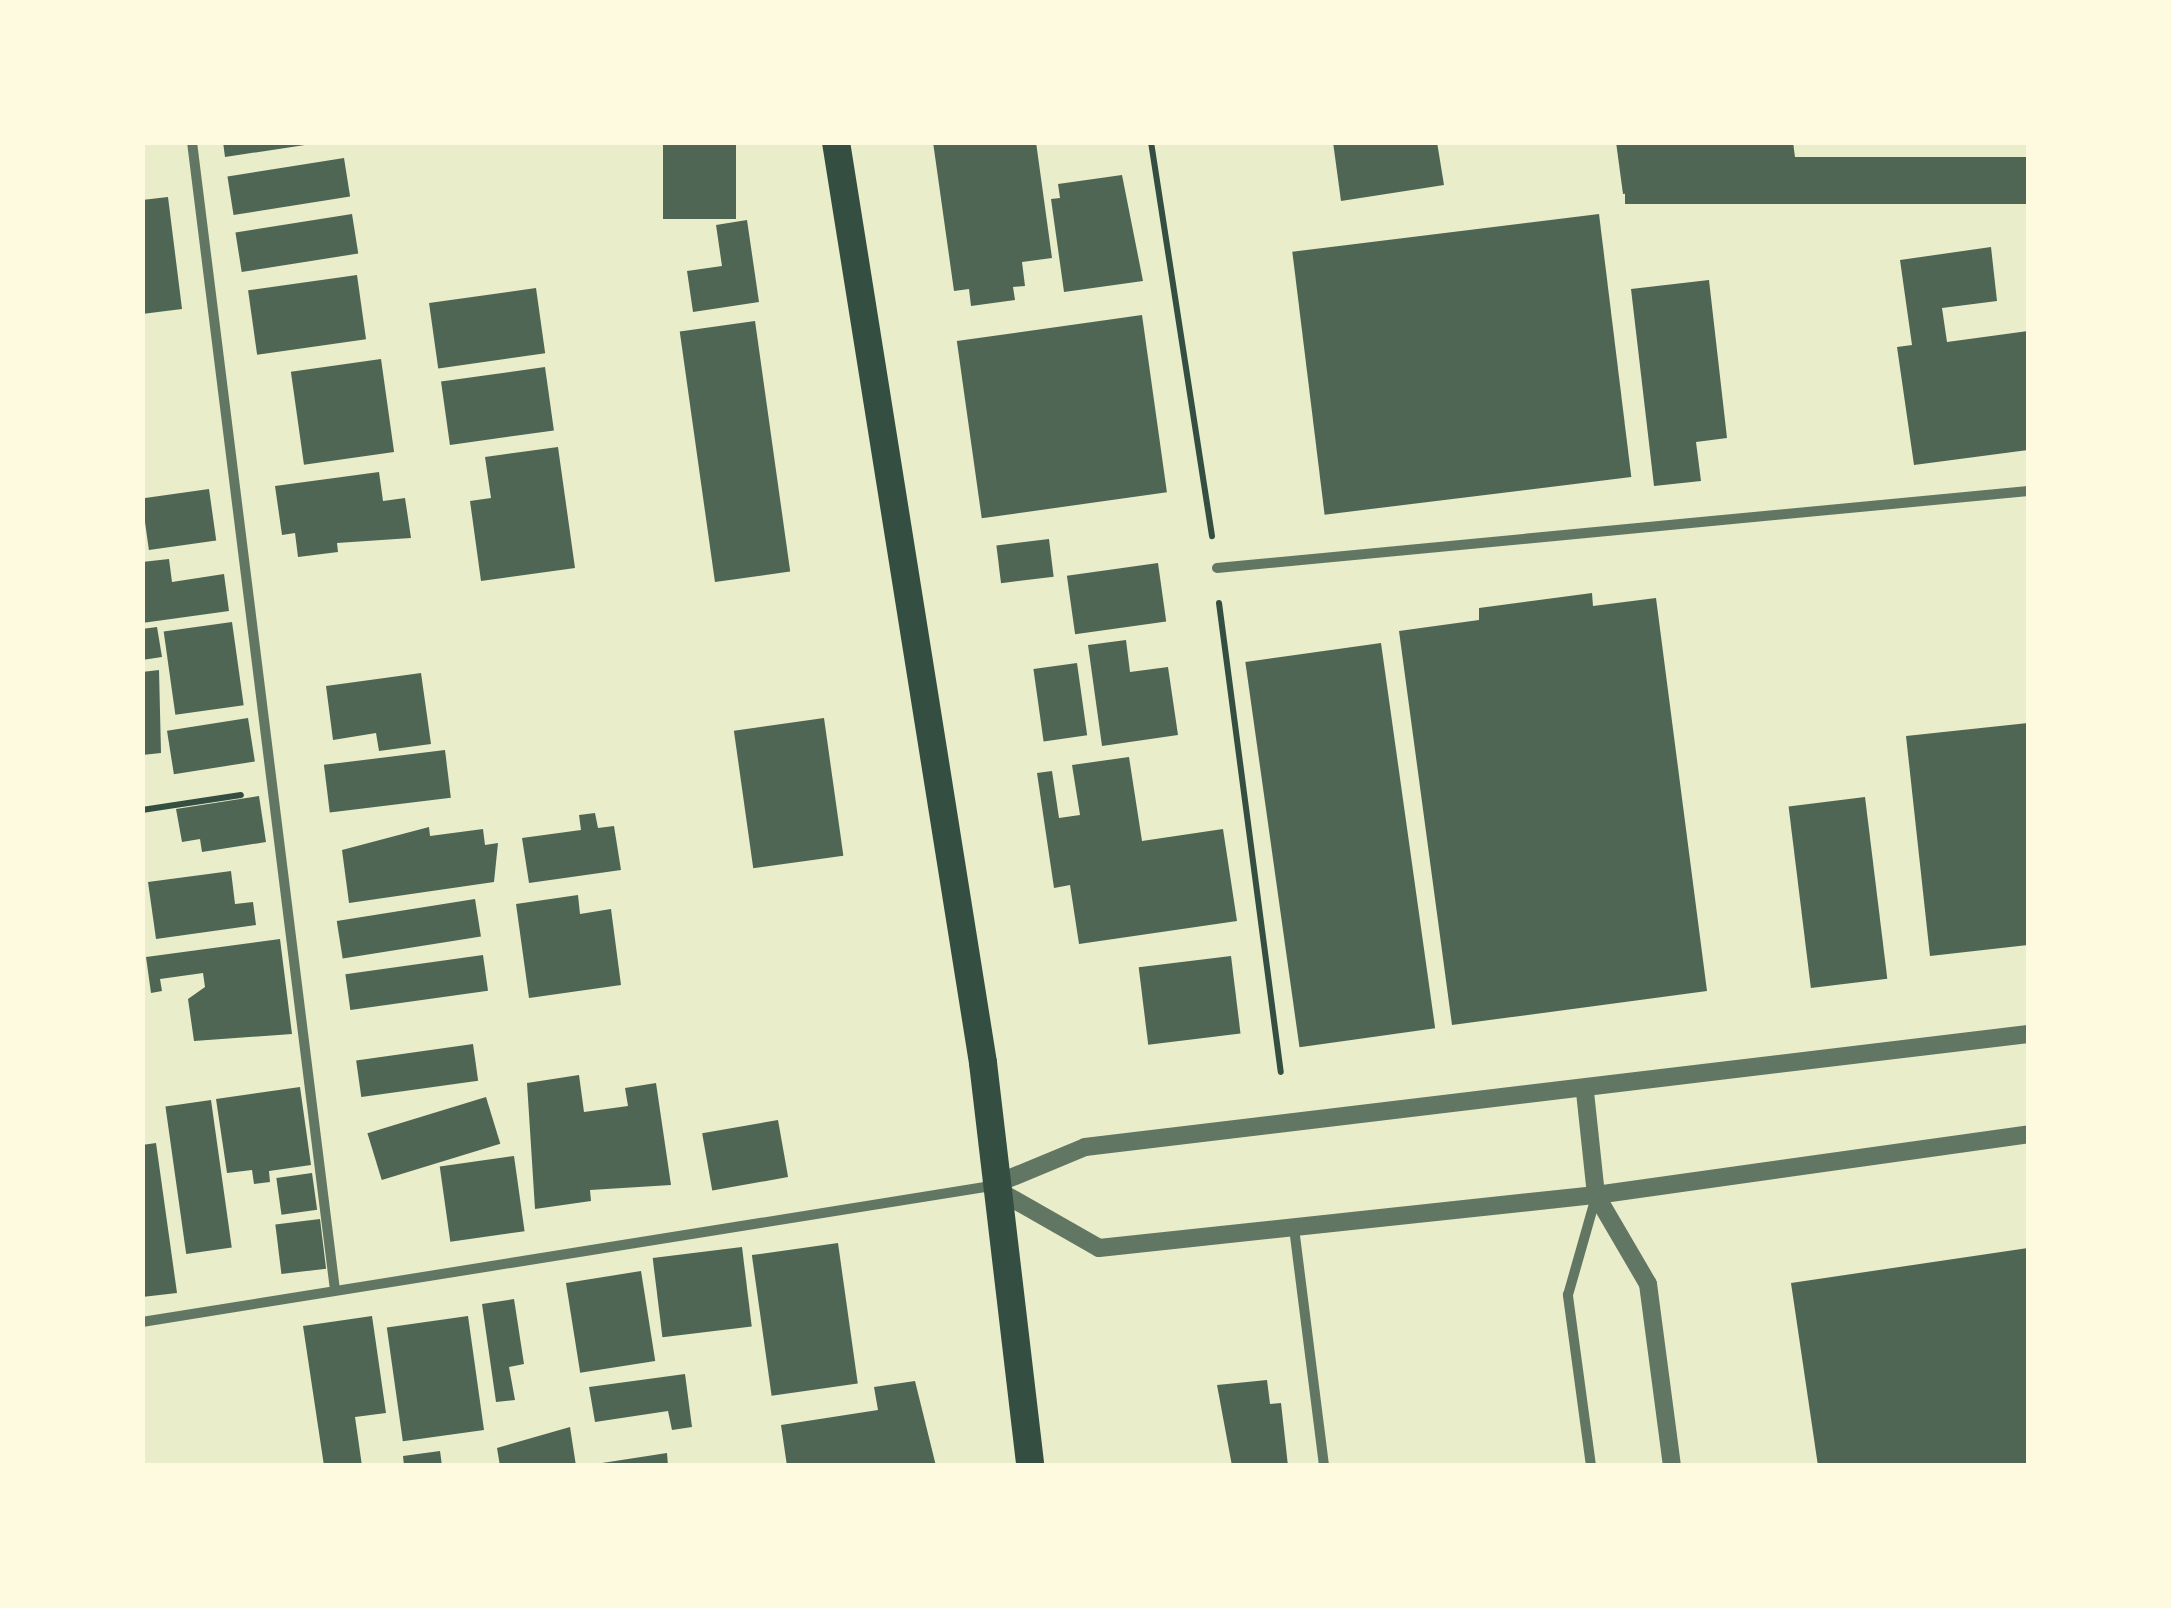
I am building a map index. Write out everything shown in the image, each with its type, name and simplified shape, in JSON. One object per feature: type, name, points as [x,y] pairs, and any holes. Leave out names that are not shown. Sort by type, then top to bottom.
[{"type":"highway","points":[[836,142],[983,1063],[991,1186],[1030,1466]]},
{"type":"street","points":[[192,142],[336,1290]]},
{"type":"street","points":[[1217,568],[2028,491]]},
{"type":"street","points":[[142,1322],[991,1186],[1084,1147],[1585,1092],[2028,1034]]},
{"type":"street","points":[[1585,1092],[1596,1195],[1568,1295],[1591,1466]]},
{"type":"street","points":[[991,1186],[1099,1248],[1596,1195],[2028,1134]]},
{"type":"street","points":[[1596,1195],[1648,1284],[1672,1466]]},
{"type":"street","points":[[1294,1228],[1324,1466]]},
{"type":"path","points":[[142,810],[253,793]]},
{"type":"building","points":[[223,142],[304,142],[305,145],[225,157]]},
{"type":"building","points":[[663,142],[736,142],[736,219],[663,219]]},
{"type":"building","points":[[933,142],[1036,142],[1052,258],[1022,262],[1025,286],[1013,287],[1015,300],[971,306],[969,289],[954,291]]},
{"type":"building","points":[[1333,142],[1437,142],[1444,185],[1341,201]]},
{"type":"building","points":[[1616,142],[1793,142],[1797,172],[1623,194]]},
{"type":"building","points":[[1625,157],[2028,157],[2028,204],[1625,204]]},
{"type":"building","points":[[344,158],[350,197],[234,215],[227,176]]},
{"type":"building","points":[[1122,175],[1143,281],[1064,292],[1051,199],[1060,198],[1058,184]]},
{"type":"building","points":[[168,197],[182,309],[142,314],[142,200]]},
{"type":"building","points":[[352,214],[358,254],[242,272],[235,232]]},
{"type":"building","points":[[1599,214],[1631,477],[1325,515],[1292,252]]},
{"type":"building","points":[[747,220],[759,302],[693,312],[687,271],[722,266],[716,225]]},
{"type":"building","points":[[1991,247],[1997,301],[1942,308],[1947,342],[2028,331],[2028,450],[1914,465],[1897,347],[1912,345],[1900,260]]},
{"type":"building","points":[[357,275],[366,339],[257,355],[248,290]]},
{"type":"building","points":[[1709,280],[1727,438],[1696,442],[1701,481],[1654,486],[1631,289]]},
{"type":"building","points":[[536,288],[545,353],[438,368],[429,303]]},
{"type":"building","points":[[1142,315],[1167,492],[982,518],[957,341]]},
{"type":"building","points":[[755,321],[790,572],[715,582],[680,332]]},
{"type":"building","points":[[381,359],[394,452],[304,465],[291,372]]},
{"type":"building","points":[[545,367],[554,430],[450,445],[441,382]]},
{"type":"building","points":[[558,447],[575,568],[481,581],[470,501],[491,498],[485,457]]},
{"type":"building","points":[[379,472],[383,501],[405,498],[411,538],[337,543],[338,552],[298,557],[295,533],[282,535],[275,486]]},
{"type":"building","points":[[209,489],[216,540],[149,550],[142,498]]},
{"type":"building","points":[[1049,539],[1054,577],[1001,583],[996,545]]},
{"type":"building","points":[[169,559],[172,582],[224,574],[229,611],[142,623],[142,562]]},
{"type":"building","points":[[1158,563],[1166,621],[1075,634],[1067,576]]},
{"type":"building","points":[[1592,593],[1593,606],[1656,598],[1707,991],[1452,1025],[1399,631],[1479,620],[1479,608]]},
{"type":"building","points":[[232,622],[244,705],[175,715],[164,632]]},
{"type":"building","points":[[157,627],[162,657],[142,660],[142,629]]},
{"type":"building","points":[[1126,640],[1130,672],[1168,667],[1178,735],[1102,746],[1088,645]]},
{"type":"building","points":[[1381,643],[1435,1028],[1299,1047],[1245,662]]},
{"type":"building","points":[[1077,663],[1087,735],[1044,741],[1033,669]]},
{"type":"building","points":[[159,670],[161,753],[142,755],[142,672]]},
{"type":"building","points":[[421,673],[431,744],[379,751],[376,733],[333,740],[326,686]]},
{"type":"building","points":[[248,718],[255,761],[174,774],[167,731]]},
{"type":"building","points":[[824,718],[843,856],[753,868],[734,731]]},
{"type":"building","points":[[2028,723],[2028,945],[1930,956],[1906,736]]},
{"type":"building","points":[[445,750],[451,798],[330,813],[324,765]]},
{"type":"building","points":[[1129,757],[1142,841],[1223,829],[1237,921],[1079,944],[1070,885],[1054,888],[1037,773],[1052,771],[1059,818],[1080,815],[1072,765]]},
{"type":"building","points":[[259,796],[266,842],[202,852],[200,839],[182,842],[176,809]]},
{"type":"building","points":[[1865,797],[1887,979],[1811,988],[1789,806]]},
{"type":"building","points":[[595,813],[598,828],[614,826],[621,870],[529,883],[522,838],[581,830],[579,815]]},
{"type":"building","points":[[429,827],[430,836],[483,829],[485,845],[498,843],[494,882],[349,903],[342,850]]},
{"type":"building","points":[[231,871],[235,904],[253,902],[256,925],[156,939],[148,882]]},
{"type":"building","points":[[578,895],[580,914],[611,909],[621,985],[529,998],[516,904]]},
{"type":"building","points":[[475,899],[481,937],[343,958],[337,921]]},
{"type":"building","points":[[280,939],[292,1034],[194,1041],[188,999],[205,987],[203,973],[160,979],[162,991],[151,993],[146,957]]},
{"type":"building","points":[[483,955],[488,991],[350,1010],[345,974]]},
{"type":"building","points":[[1231,956],[1241,1033],[1148,1045],[1139,967]]},
{"type":"building","points":[[473,1044],[478,1081],[361,1097],[356,1060]]},
{"type":"building","points":[[579,1075],[584,1112],[628,1106],[625,1088],[656,1083],[671,1185],[590,1190],[591,1201],[535,1209],[527,1083]]},
{"type":"building","points":[[300,1087],[311,1165],[269,1171],[270,1182],[254,1184],[252,1170],[227,1173],[216,1099]]},
{"type":"building","points":[[486,1097],[500,1144],[382,1180],[367,1133]]},
{"type":"building","points":[[211,1100],[232,1248],[186,1254],[165,1106]]},
{"type":"building","points":[[778,1120],[788,1177],[712,1190],[702,1133]]},
{"type":"building","points":[[156,1143],[177,1293],[142,1297],[142,1145]]},
{"type":"building","points":[[514,1156],[525,1231],[450,1242],[440,1166]]},
{"type":"building","points":[[312,1173],[317,1210],[281,1215],[276,1178]]},
{"type":"building","points":[[320,1219],[326,1269],[281,1274],[275,1224]]},
{"type":"building","points":[[838,1243],[858,1384],[772,1396],[752,1255]]},
{"type":"building","points":[[742,1247],[752,1326],[662,1337],[653,1258]]},
{"type":"building","points":[[2028,1248],[2028,1466],[1818,1466],[1791,1283]]},
{"type":"building","points":[[641,1271],[655,1361],[580,1373],[566,1283]]},
{"type":"building","points":[[514,1299],[524,1364],[509,1367],[515,1400],[496,1402],[482,1304]]},
{"type":"building","points":[[372,1316],[386,1413],[355,1417],[362,1466],[324,1466],[303,1326]]},
{"type":"building","points":[[468,1316],[484,1430],[403,1441],[387,1327]]},
{"type":"building","points":[[685,1374],[692,1427],[672,1430],[668,1411],[595,1422],[589,1387]]},
{"type":"building","points":[[1267,1380],[1270,1404],[1281,1403],[1288,1466],[1232,1466],[1217,1385]]},
{"type":"building","points":[[915,1381],[936,1466],[787,1466],[781,1425],[878,1410],[874,1387]]},
{"type":"building","points":[[570,1427],[576,1466],[500,1466],[497,1448]]},
{"type":"building","points":[[440,1451],[442,1466],[404,1466],[403,1456]]},
{"type":"building","points":[[667,1453],[668,1466],[602,1466],[602,1463]]}]
